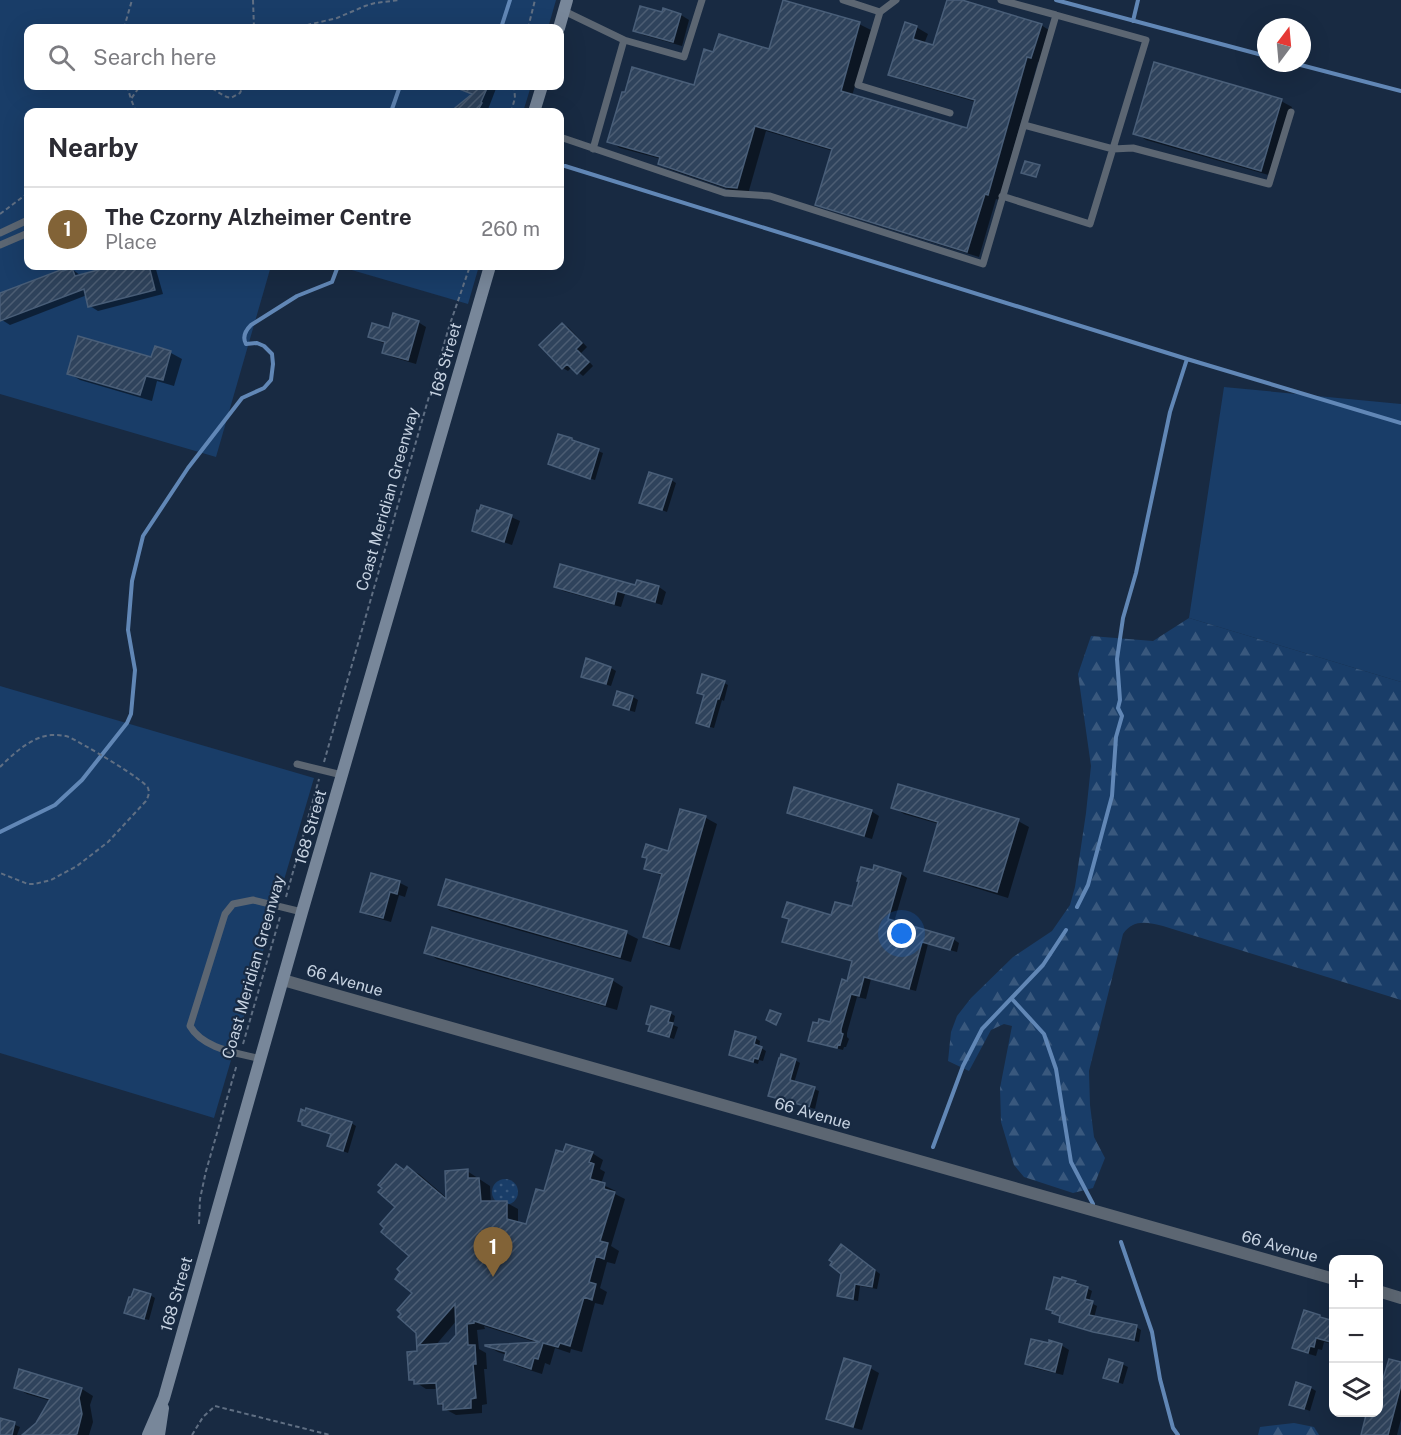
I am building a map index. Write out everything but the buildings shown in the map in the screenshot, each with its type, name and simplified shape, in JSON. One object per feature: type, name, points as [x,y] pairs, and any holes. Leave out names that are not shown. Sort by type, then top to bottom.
[{"type":"main road","points":[[560,24],[566,6]]},
{"type":"main road","points":[[535,108],[541,90]]},
{"type":"main road","name":"168 Street","points":[[148,1435],[164,1398],[489,270]]},
{"type":"main road","name":"168 Street","points":[[159,1435],[164,1398]]},
{"type":"street","name":"66 Avenue","points":[[283,980],[1329,1278]]},
{"type":"street","points":[[1383,1293],[1401,1298]]},
{"type":"lane","points":[[566,6],[624,40],[684,57],[702,0]]},
{"type":"lane","points":[[843,0],[880,12]]},
{"type":"lane","points":[[896,0],[880,12],[858,85],[950,113]]},
{"type":"lane","points":[[1001,0],[1146,40],[1090,224],[1002,196]]},
{"type":"lane","points":[[564,138],[725,193],[770,195],[983,264],[1056,15]]},
{"type":"lane","points":[[593,149],[624,40]]},
{"type":"lane","points":[[1024,125],[1113,149],[1133,148],[1269,184],[1291,112]]},
{"type":"lane","points":[[0,232],[24,222]]},
{"type":"lane","points":[[0,245],[24,235]]},
{"type":"lane","points":[[297,764],[342,775]]},
{"type":"lane","points":[[261,1059],[219,1048],[203,1040],[193,1032],[190,1026],[225,914],[233,904],[253,900],[303,912]]},
{"type":"path","points":[[125,24],[132,0]]},
{"type":"path","points":[[253,0],[254,24]]},
{"type":"path","points":[[312,24],[337,18],[375,3],[400,0]]},
{"type":"path","points":[[529,24],[535,0]]},
{"type":"path","points":[[128,90],[134,108]]},
{"type":"path","points":[[131,99],[137,90]]},
{"type":"path","points":[[215,90],[231,98],[241,90]]},
{"type":"path","points":[[512,108],[514,90]]},
{"type":"path","points":[[0,214],[24,196]]},
{"type":"path","name":"Coast Meridian Greenway","points":[[198,1230],[200,1199],[206,1171],[449,327],[469,270]]},
{"type":"path","points":[[0,767],[15,752],[38,739],[48,735],[62,735],[124,770],[146,785],[148,789],[146,801],[108,842],[77,866],[51,880],[34,884],[28,884],[2,873]]},
{"type":"path","points":[[192,1435],[203,1417],[215,1406],[330,1435]]},
{"type":"green space","points":[[0,0],[556,0],[549,24],[24,24],[24,90],[530,90],[524,108],[24,108],[24,270],[270,270],[216,457],[0,394]]},
{"type":"green space","points":[[352,270],[478,270],[468,304]]},
{"type":"green space","points":[[1224,387],[1401,404],[1401,682],[1189,618]]},
{"type":"green space","points":[[1189,618],[1401,682],[1401,1000],[1163,926],[1141,923],[1131,926],[1123,934],[1089,1071],[1094,1137],[1105,1158],[1093,1188],[1073,1193],[1024,1177],[1014,1165],[1001,1122],[1000,1088],[1012,1026],[1004,1024],[991,1030],[969,1071],[948,1061],[951,1032],[957,1016],[971,998],[1013,957],[1052,931],[1070,905],[1075,887],[1091,766],[1078,674],[1091,636],[1153,641]]},
{"type":"green space","points":[[0,686],[314,778],[214,1118],[0,1053]]},
{"type":"green space","points":[[505,1179],[514,1183],[518,1192],[514,1201],[505,1205],[496,1201],[492,1192],[496,1183]]},
{"type":"green space","points":[[1294,1423],[1314,1427],[1319,1435],[1258,1435],[1260,1427]]},
{"type":"waterway","points":[[502,24],[510,0]]},
{"type":"waterway","points":[[1056,0],[1257,54]]},
{"type":"waterway","points":[[1133,21],[1138,0]]},
{"type":"waterway","points":[[1311,68],[1401,91]]},
{"type":"waterway","points":[[392,108],[399,90]]},
{"type":"waterway","points":[[565,166],[1401,423]]},
{"type":"waterway","points":[[0,832],[55,805],[82,780],[127,723],[131,714],[135,670],[128,630],[132,581],[143,536],[188,468],[242,398],[264,388],[271,380],[272,354],[257,343],[246,344],[245,336],[248,329],[297,296],[332,282],[336,270]]},
{"type":"waterway","points":[[1077,907],[1088,885],[1112,796],[1116,737],[1122,716],[1118,708],[1120,700],[1117,659],[1123,618],[1136,573],[1170,412],[1187,359]]},
{"type":"waterway","points":[[933,1147],[963,1066],[982,1029],[1043,965],[1066,930]]},
{"type":"waterway","points":[[1012,999],[1044,1034],[1056,1069],[1071,1162],[1093,1204]]},
{"type":"waterway","points":[[1121,1242],[1152,1332],[1160,1379],[1173,1428],[1178,1435]]},
{"type":"place","name":"The Czorny Alzheimer Centre","points":[[493,1277]]}]
